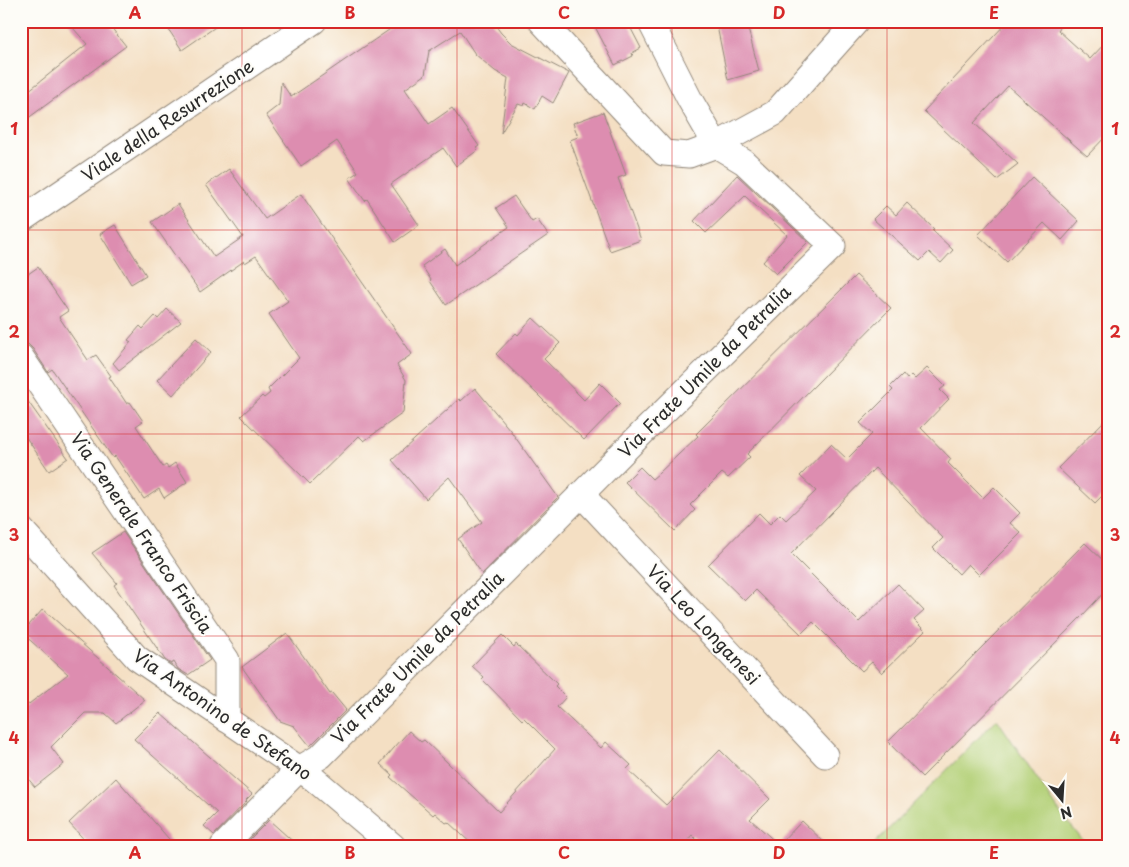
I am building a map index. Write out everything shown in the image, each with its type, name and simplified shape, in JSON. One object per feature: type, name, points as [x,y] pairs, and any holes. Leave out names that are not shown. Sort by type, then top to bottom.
[{"type":"street","name":"Viale della Resurrezione","points":[[21,220],[314,21]]},
{"type":"street","points":[[541,21],[664,153],[689,156],[716,145],[775,112],[857,21]]},
{"type":"street","points":[[650,21],[690,100],[716,145]]},
{"type":"street","name":"Via Frate Umile da Petralia","points":[[223,846],[299,769],[321,756],[581,494],[833,246],[744,162],[716,145]]},
{"type":"street","name":"Via Generale Franco Friscia","points":[[21,358],[226,660],[227,720]]},
{"type":"street","name":"Via Leo Longanesi","points":[[581,494],[825,755]]},
{"type":"street","name":"Via Antonino de Stefano","points":[[21,529],[137,658],[314,779],[393,846]]},
{"type":"green space","points":[[997,719],[1057,808],[1087,846],[872,846]]},
{"type":"building","points":[[67,21],[106,21],[126,46],[27,119],[23,95],[87,44]]},
{"type":"building","points":[[163,21],[224,21],[182,50]]},
{"type":"building","points":[[402,21],[492,21],[511,43],[569,73],[553,103],[542,96],[535,109],[525,103],[524,106],[518,104],[501,133],[508,78],[495,71],[475,54],[460,31],[429,51],[425,75],[405,89],[429,124],[452,108],[479,146],[476,148],[478,150],[456,166],[443,148],[391,184],[419,225],[395,242],[367,199],[365,201],[349,178],[358,172],[337,141],[301,166],[266,115],[279,105],[281,82],[291,97]]},
{"type":"building","points":[[592,21],[627,21],[641,48],[632,53],[633,56],[615,65]]},
{"type":"building","points":[[716,21],[746,21],[759,71],[728,80]]},
{"type":"building","points":[[1008,21],[1065,21],[1058,30],[1090,59],[1108,40],[1108,134],[1087,156],[1008,86],[974,123],[1018,164],[997,180],[924,111]]},
{"type":"building","points":[[603,112],[626,175],[618,178],[641,240],[610,251],[570,140],[578,137],[573,123]]},
{"type":"building","points":[[229,169],[265,219],[301,194],[412,354],[397,365],[406,380],[403,413],[364,441],[359,436],[310,484],[241,416],[262,396],[264,398],[270,393],[268,389],[299,358],[269,314],[288,301],[256,256],[245,263],[244,261],[200,292],[152,222],[178,204],[214,257],[243,237],[206,185]]},
{"type":"building","points":[[737,175],[808,242],[776,274],[763,262],[787,235],[745,196],[706,233],[694,221]]},
{"type":"building","points":[[1032,177],[1079,221],[1062,240],[1044,223],[1007,262],[978,235]]},
{"type":"building","points":[[514,196],[532,222],[537,219],[548,235],[446,305],[422,266],[445,249],[455,265],[509,227],[496,208]]},
{"type":"building","points":[[907,203],[953,250],[941,263],[929,252],[920,261],[873,219],[886,206],[896,215]]},
{"type":"building","points":[[115,225],[146,275],[131,284],[100,234]]},
{"type":"building","points":[[38,267],[68,311],[59,317],[88,360],[96,355],[127,404],[130,402],[143,421],[136,426],[163,467],[166,465],[168,468],[175,463],[187,482],[164,498],[159,489],[144,499],[115,456],[113,458],[52,369],[48,372],[33,349],[28,344],[21,343],[21,279]]},
{"type":"building","points":[[856,275],[891,308],[747,454],[750,457],[728,478],[722,473],[690,505],[695,510],[675,531],[625,482],[640,467],[652,479],[659,473],[698,436],[696,434]]},
{"type":"building","points":[[167,309],[181,322],[119,370],[113,363],[131,342],[128,340],[140,326],[143,329],[155,316],[158,319]]},
{"type":"building","points":[[533,318],[560,343],[544,359],[584,400],[600,383],[620,403],[584,440],[496,354],[516,333],[518,335]]},
{"type":"building","points":[[196,338],[211,352],[173,395],[157,380]]},
{"type":"building","points":[[927,368],[945,386],[940,390],[949,399],[921,428],[951,459],[948,463],[983,498],[994,487],[1020,513],[1010,523],[1021,533],[979,575],[968,564],[959,574],[933,548],[943,538],[875,468],[791,554],[859,622],[898,584],[924,611],[914,620],[925,631],[882,673],[872,662],[862,671],[813,622],[801,634],[756,590],[745,601],[708,565],[759,513],[770,524],[780,514],[786,520],[816,491],[800,476],[831,444],[847,459],[872,434],[860,423],[893,390],[890,387],[903,374],[907,379],[911,375],[915,379]]},
{"type":"building","points":[[21,383],[26,390],[22,393],[68,458],[49,471],[21,430]]},
{"type":"building","points":[[475,388],[510,430],[558,497],[482,574],[458,539],[482,522],[449,477],[426,499],[392,460],[459,399],[461,401]]},
{"type":"building","points":[[1108,417],[1108,490],[1095,503],[1058,468]]},
{"type":"building","points":[[123,532],[210,660],[188,675],[178,669],[174,662],[171,664],[165,660],[114,585],[117,583],[92,553]]},
{"type":"building","points":[[1085,543],[1108,565],[1108,588],[922,777],[888,742]]},
{"type":"building","points":[[43,609],[145,700],[116,723],[105,713],[85,713],[51,747],[64,764],[35,787],[21,770],[21,710],[68,674],[22,633]]},
{"type":"building","points":[[287,633],[330,694],[332,693],[346,710],[310,746],[294,726],[280,721],[242,667]]},
{"type":"building","points":[[502,635],[514,647],[516,644],[557,684],[555,686],[566,697],[557,707],[601,748],[606,742],[631,765],[627,769],[666,805],[720,750],[770,799],[750,819],[779,845],[802,821],[828,846],[703,846],[692,835],[683,846],[474,846],[448,822],[446,823],[435,813],[433,815],[390,777],[392,775],[380,764],[409,731],[421,742],[424,740],[499,812],[555,749],[524,718],[522,720],[472,666]]},
{"type":"building","points":[[160,713],[252,794],[214,835],[204,826],[217,813],[134,739]]},
{"type":"building","points":[[116,778],[175,846],[90,846],[69,823]]},
{"type":"building","points":[[269,820],[298,846],[243,846]]}]
